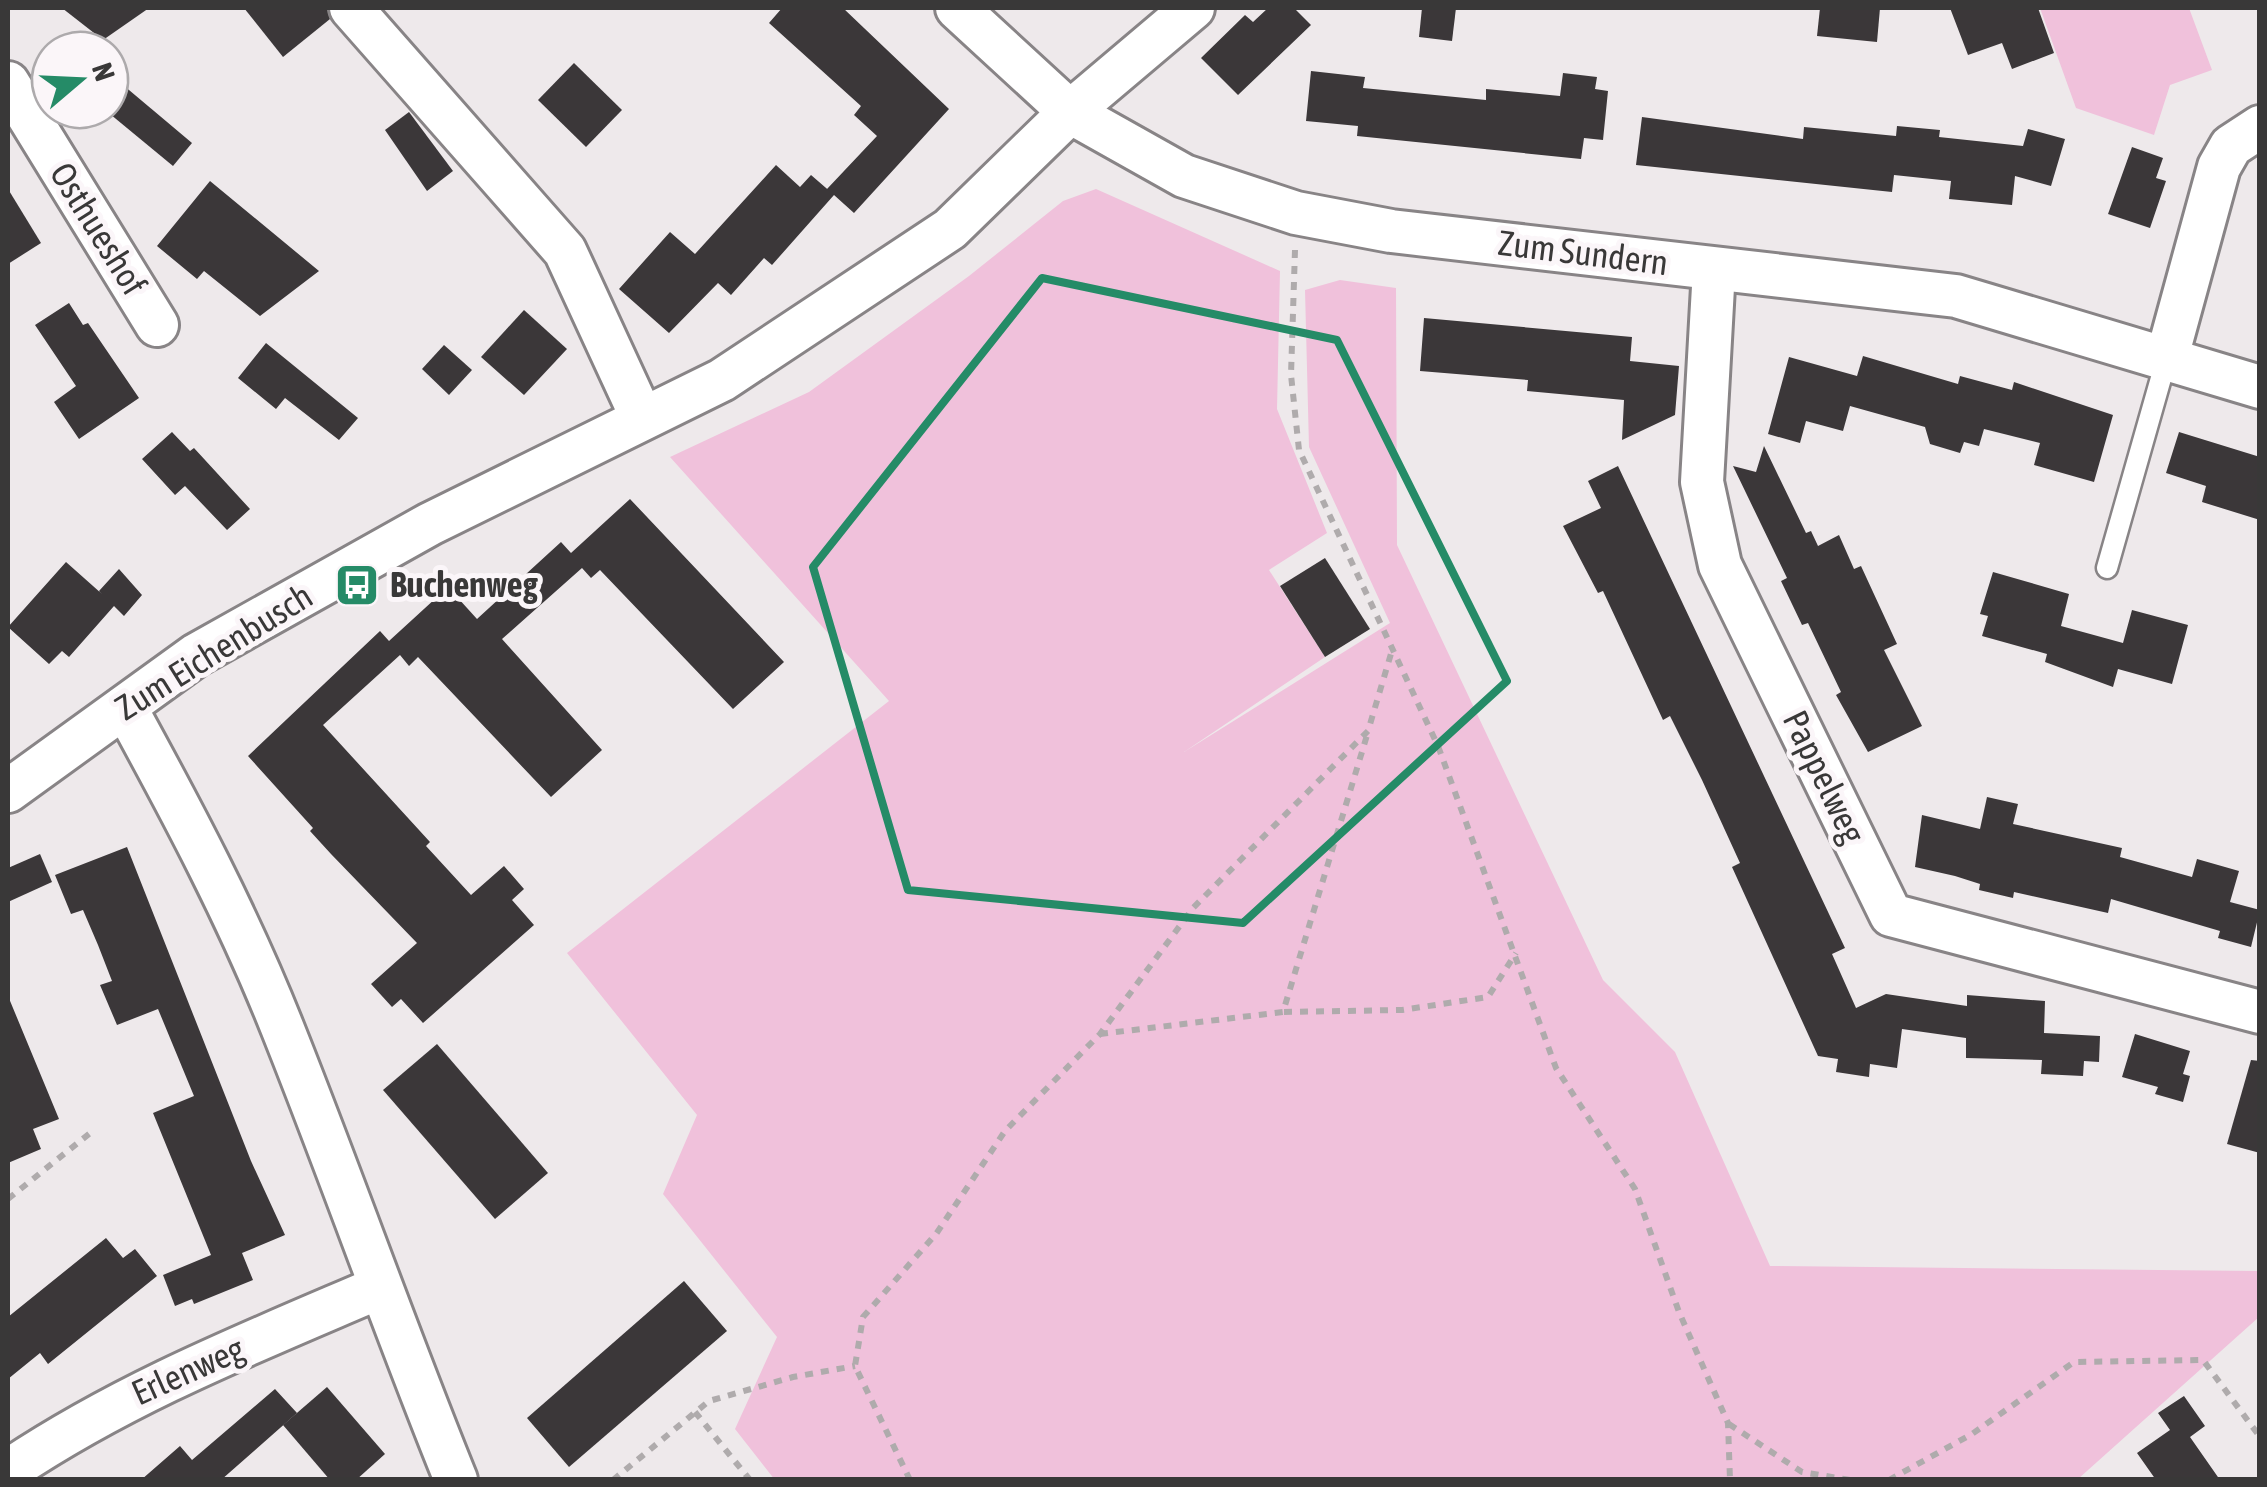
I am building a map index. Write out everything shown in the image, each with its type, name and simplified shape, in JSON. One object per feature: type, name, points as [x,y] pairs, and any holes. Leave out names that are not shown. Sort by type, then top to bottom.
[{"type":"street","points":[[351,8],[565,251],[642,418]]},
{"type":"street","name":"Zum Sundern","points":[[957,8],[1070,112],[1184,176],[1296,214],[1390,231],[1956,296],[2260,387]]},
{"type":"street","name":"Zum Eichenbusch","points":[[8,791],[196,655],[430,524],[722,380],[950,228],[1070,112],[1192,8]]},
{"type":"street","name":"Osthueshof","points":[[8,83],[158,325]]},
{"type":"street","points":[[2167,357],[2219,167],[2231,146],[2260,128]]},
{"type":"street","name":"Pappelweg","points":[[1714,268],[1702,482],[1720,565],[1891,915],[2260,1012]]},
{"type":"street","points":[[124,707],[196,836],[281,1024],[378,1288],[456,1480]]},
{"type":"street","name":"Erlenweg","points":[[8,1470],[78,1424],[157,1382],[378,1288]]},
{"type":"lane","points":[[2107,568],[2167,357]]},
{"type":"path","points":[[1296,214],[1292,376],[1299,450],[1438,746],[1556,1068],[1635,1190],[1679,1312],[1728,1423],[1730,1480]]},
{"type":"path","points":[[1283,1012],[1394,646]]},
{"type":"path","points":[[910,1480],[854,1366],[864,1317],[936,1234],[1005,1131],[1100,1034],[1193,908],[1368,731]]},
{"type":"path","points":[[1100,1034],[1283,1012],[1402,1010],[1488,997],[1516,952]]},
{"type":"path","points":[[8,1200],[94,1130]]},
{"type":"path","points":[[1889,1480],[1972,1434],[2074,1362],[2203,1360],[2260,1438]]},
{"type":"path","points":[[614,1480],[708,1401],[793,1376],[854,1366]]},
{"type":"path","points":[[695,1412],[750,1480]]},
{"type":"path","points":[[1728,1423],[1802,1472],[1850,1480]]},
{"type":"highlighted area","points":[[1042,278],[1337,340],[1507,681],[1243,923],[908,890],[813,567]]},
{"type":"shaded area","points":[[2040,8],[2189,8],[2212,70],[2170,85],[2154,135],[2076,108]]},
{"type":"shaded area","points":[[1096,189],[1280,271],[1277,409],[1327,533],[1269,570],[1325,657],[1184,752],[1390,623],[1309,447],[1305,290],[1340,280],[1396,288],[1397,545],[1603,980],[1675,1052],[1770,1266],[2259,1271],[2259,1317],[2078,1479],[775,1480],[735,1429],[777,1337],[663,1194],[697,1115],[567,953],[889,701],[670,457],[809,392],[969,276],[1063,201]]},
{"type":"building","points":[[62,8],[149,8],[117,30],[90,30]]},
{"type":"building","points":[[244,8],[327,8],[330,19],[283,57]]},
{"type":"building","points":[[782,8],[843,8],[949,109],[854,213],[834,195],[772,265],[764,258],[731,295],[718,283],[669,333],[619,289],[670,232],[695,254],[776,165],[800,187],[811,175],[827,189],[877,136],[854,115],[861,106],[769,23]]},
{"type":"building","points":[[1268,8],[1294,8],[1311,25],[1238,95],[1201,58],[1245,15],[1253,22]]},
{"type":"building","points":[[1422,8],[1456,8],[1452,41],[1419,37]]},
{"type":"building","points":[[1820,8],[1880,8],[1877,42],[1817,36]]},
{"type":"building","points":[[1950,8],[2038,8],[2054,53],[2012,69],[2002,43],[1968,55]]},
{"type":"building","points":[[574,63],[622,110],[586,147],[538,100]]},
{"type":"building","points":[[1311,71],[1365,77],[1363,88],[1486,100],[1486,89],[1560,96],[1563,73],[1597,77],[1595,89],[1608,91],[1603,140],[1584,138],[1581,159],[1357,136],[1358,126],[1306,121]]},
{"type":"building","points":[[130,91],[192,143],[173,166],[129,130]]},
{"type":"building","points":[[409,112],[453,171],[427,191],[385,130]]},
{"type":"building","points":[[1642,117],[1803,139],[1804,127],[1896,136],[1897,126],[1940,130],[1939,137],[2023,146],[2028,129],[2065,139],[2051,186],[2015,176],[2012,205],[1949,199],[1951,181],[1894,175],[1892,192],[1636,165]]},
{"type":"building","points":[[2132,147],[2163,158],[2156,178],[2166,181],[2150,228],[2108,214]]},
{"type":"building","points":[[210,181],[319,271],[260,316],[204,271],[197,279],[157,246]]},
{"type":"building","points":[[8,189],[41,243],[8,264]]},
{"type":"building","points":[[69,303],[83,325],[88,323],[139,398],[79,439],[54,402],[76,386],[35,325]]},
{"type":"building","points":[[524,310],[567,349],[524,395],[481,357]]},
{"type":"building","points":[[1424,318],[1632,337],[1630,361],[1679,366],[1675,415],[1622,440],[1624,400],[1527,391],[1528,380],[1420,371]]},
{"type":"building","points":[[266,343],[358,418],[339,440],[285,398],[276,409],[238,378]]},
{"type":"building","points":[[444,345],[472,370],[449,395],[422,369]]},
{"type":"building","points":[[1863,356],[1958,384],[1960,376],[2012,390],[2014,382],[2113,415],[2094,482],[2034,465],[2040,443],[1984,429],[1979,446],[1964,442],[1960,453],[1930,444],[1925,427],[1850,406],[1843,431],[1806,421],[1800,443],[1768,434],[1789,357],[1857,376]]},
{"type":"building","points":[[172,432],[190,451],[194,448],[250,509],[227,530],[185,486],[175,495],[142,459]]},
{"type":"building","points":[[2179,432],[2260,457],[2260,520],[2202,502],[2206,486],[2166,473]]},
{"type":"building","points":[[1764,446],[1806,533],[1811,531],[1818,546],[1839,535],[1854,569],[1861,566],[1897,644],[1884,650],[1922,726],[1868,752],[1836,695],[1841,692],[1808,623],[1802,625],[1781,581],[1787,578],[1733,466],[1756,472]]},
{"type":"building","points":[[1618,466],[1845,948],[1832,954],[1856,1008],[1886,994],[1967,1006],[1967,995],[2045,1001],[2044,1033],[2100,1036],[2099,1062],[2084,1061],[2083,1076],[2041,1074],[2042,1060],[1966,1058],[1966,1038],[1902,1029],[1897,1068],[1870,1064],[1869,1077],[1836,1072],[1838,1059],[1818,1056],[1732,867],[1740,863],[1702,780],[1670,716],[1663,720],[1603,591],[1598,593],[1563,526],[1601,508],[1588,481]]},
{"type":"building","points":[[630,499],[784,662],[733,709],[600,570],[591,578],[582,568],[502,639],[602,750],[551,797],[418,657],[409,666],[400,655],[323,725],[430,842],[426,846],[471,895],[504,866],[524,889],[512,900],[534,925],[423,1023],[401,999],[392,1007],[371,984],[417,943],[310,831],[313,828],[248,756],[380,631],[389,641],[448,587],[477,619],[561,542],[571,553]]},
{"type":"building","points":[[1325,558],[1370,629],[1325,657],[1280,586]]},
{"type":"building","points":[[66,562],[102,594],[99,591],[119,569],[142,595],[124,616],[114,606],[69,657],[62,651],[49,664],[8,627]]},
{"type":"building","points":[[1993,572],[2069,594],[2061,626],[2123,643],[2132,610],[2188,625],[2172,684],[2118,669],[2113,687],[2045,662],[2047,654],[1982,636],[1988,616],[1980,614]]},
{"type":"building","points":[[1987,797],[2018,804],[2013,824],[2122,848],[2120,857],[2192,877],[2197,859],[2239,871],[2230,902],[2260,910],[2251,947],[2218,938],[2220,931],[2111,899],[2108,913],[2014,892],[2013,898],[1979,890],[1980,884],[1955,876],[1915,867],[1922,815],[1980,829]]},
{"type":"building","points":[[127,847],[251,1161],[285,1235],[242,1253],[253,1280],[194,1304],[192,1299],[175,1306],[163,1275],[211,1255],[153,1113],[194,1096],[158,1009],[117,1025],[100,985],[112,981],[98,945],[83,910],[71,914],[55,875]]},
{"type":"building","points":[[40,854],[52,882],[8,902],[8,868]]},
{"type":"building","points":[[8,996],[59,1119],[33,1129],[41,1149],[8,1163]]},
{"type":"building","points":[[2135,1034],[2190,1051],[2183,1074],[2190,1076],[2183,1102],[2155,1094],[2158,1087],[2122,1077]]},
{"type":"building","points":[[437,1044],[548,1173],[495,1219],[383,1090]]},
{"type":"building","points":[[2251,1060],[2260,1061],[2260,1153],[2227,1144]]},
{"type":"building","points":[[106,1238],[123,1258],[135,1249],[157,1276],[48,1364],[40,1353],[8,1379],[8,1317]]},
{"type":"building","points":[[684,1281],[727,1331],[569,1467],[527,1418]]},
{"type":"building","points":[[327,1387],[385,1454],[356,1480],[330,1480],[283,1425]]},
{"type":"building","points":[[275,1389],[297,1413],[221,1480],[141,1480],[180,1446],[192,1460]]},
{"type":"building","points":[[2184,1396],[2205,1426],[2190,1437],[2220,1480],[2156,1480],[2137,1453],[2170,1430],[2158,1413]]},
{"type":"place","name":"Buchenweg","points":[[357,585]]}]
